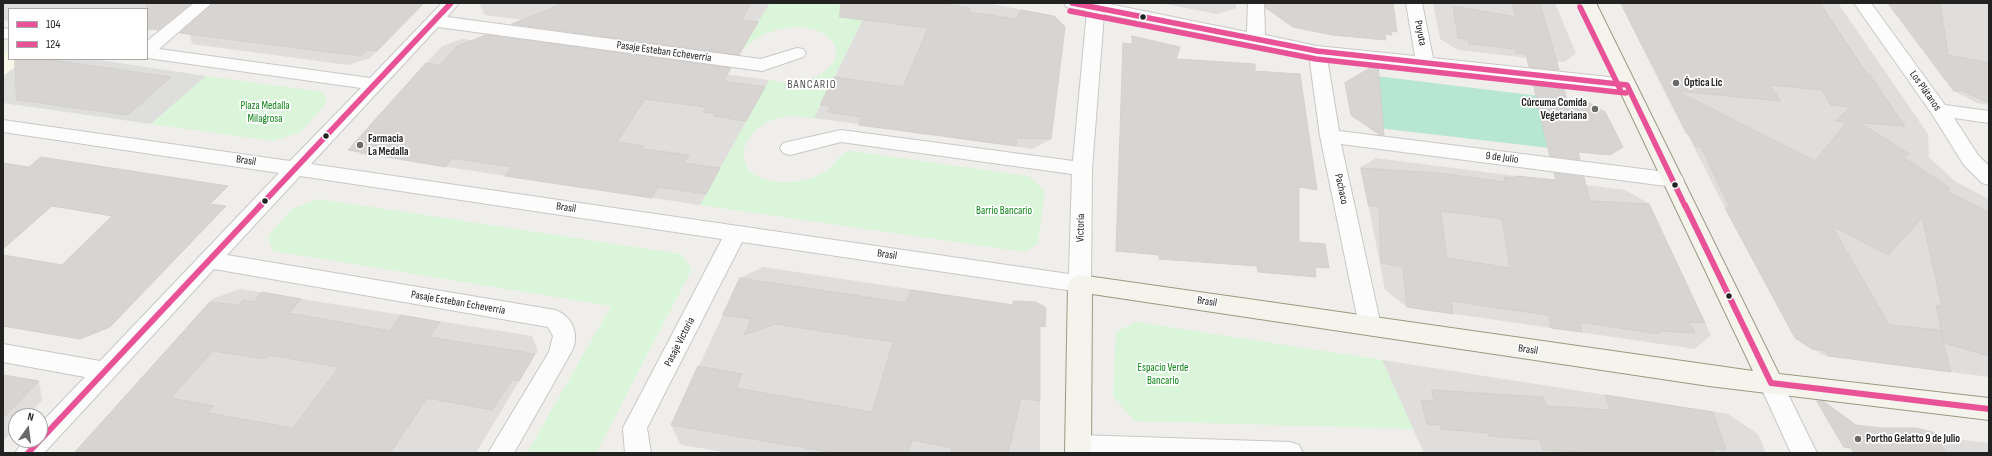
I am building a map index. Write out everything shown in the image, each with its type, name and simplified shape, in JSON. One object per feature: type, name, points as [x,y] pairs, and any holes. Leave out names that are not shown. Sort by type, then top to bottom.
[{"type":"street","points":[[148,51],[204,3]]},
{"type":"street","points":[[28,453],[451,3]]},
{"type":"street","points":[[1072,3],[1096,5],[1317,51],[1627,84]]},
{"type":"street","points":[[1256,3],[1256,39]]},
{"type":"street","name":"Puyuta","points":[[1414,3],[1426,63]]},
{"type":"street","points":[[1587,3],[1674,180],[1804,453]]},
{"type":"street","name":"Los Plátanos","points":[[1862,3],[1939,110],[1971,160],[1989,178]]},
{"type":"street","name":"Victoria","points":[[1078,449],[1082,169],[1096,5]]},
{"type":"street","name":"Pasaje Esteban Echeverría","points":[[435,21],[762,65],[796,53]]},
{"type":"street","name":"Pachaco","points":[[1317,51],[1330,136],[1370,326]]},
{"type":"street","points":[[148,52],[375,84]]},
{"type":"street","points":[[1939,110],[1989,116]]},
{"type":"street","name":"Brasil","points":[[3,126],[1710,376],[1771,383]]},
{"type":"street","points":[[790,148],[841,136],[1082,169]]},
{"type":"street","name":"9 de Julio","points":[[1330,136],[1674,180]]},
{"type":"street","name":"Pasaje Victoria","points":[[638,453],[635,428],[736,233]]},
{"type":"street","name":"Pasaje Esteban Echeverría","points":[[210,260],[555,319],[564,328],[566,339],[559,355],[502,453]]},
{"type":"street","points":[[3,353],[105,372]]},
{"type":"street","points":[[1771,383],[1989,409]]},
{"type":"street","points":[[1078,449],[1290,453]]},
{"type":"shaded area","points":[[3,3],[184,3],[153,29],[148,31],[148,8],[8,8],[8,21],[3,20]]},
{"type":"shaded area","points":[[424,3],[370,58],[348,65],[192,44],[190,34]]},
{"type":"shaded area","points":[[482,3],[770,3],[742,49],[485,15],[480,5]]},
{"type":"shaded area","points":[[871,3],[987,3],[1054,16],[1065,27],[1051,139],[1033,149],[814,118]]},
{"type":"shaded area","points":[[1160,3],[1236,3],[1236,8],[1217,14]]},
{"type":"shaded area","points":[[1433,3],[1555,3],[1576,53],[1564,62],[1458,50],[1440,39]]},
{"type":"shaded area","points":[[1621,3],[1838,3],[1928,134],[1929,157],[1956,182],[1989,199],[1989,377],[1823,355],[1795,338],[1725,208]]},
{"type":"shaded area","points":[[1889,3],[1989,3],[1989,105],[1977,103],[1954,91]]},
{"type":"shaded area","points":[[462,39],[769,80],[700,205],[360,154],[355,142],[442,46]]},
{"type":"shaded area","points":[[3,51],[8,52],[8,60],[25,60],[3,76]]},
{"type":"shaded area","points":[[25,60],[100,60],[206,76],[151,124],[3,103],[3,76]]},
{"type":"shaded area","points":[[1376,158],[1625,190],[1648,203],[1711,335],[1695,349],[1407,307],[1385,290],[1361,167]]},
{"type":"shaded area","points":[[763,267],[1022,306],[1040,324],[1040,453],[730,453],[681,445],[671,425],[740,278]]},
{"type":"shaded area","points":[[240,289],[532,336],[538,350],[476,453],[74,453],[212,299]]},
{"type":"shaded area","points":[[1382,360],[1728,414],[1758,434],[1766,453],[1424,453]]},
{"type":"shaded area","points":[[3,375],[39,381],[42,400],[34,408],[8,408],[8,436],[3,441]]},
{"type":"shaded area","points":[[1937,437],[1989,443],[1989,453],[1854,453]]},
{"type":"green space","name":"Barrio Bancario","points":[[770,3],[871,3],[814,118],[795,116],[776,119],[761,126],[750,137],[744,149],[744,161],[751,171],[764,179],[784,182],[803,180],[822,174],[832,166],[842,154],[851,151],[1028,176],[1045,191],[1038,244],[1025,252],[700,205],[769,80],[793,83],[812,79],[833,63],[836,55],[836,48],[831,40],[822,33],[812,29],[799,27],[774,30],[753,41],[745,49],[742,49]]},
{"type":"green space","points":[[1360,74],[1588,102],[1605,112],[1623,147],[1610,155],[1369,127],[1351,115],[1345,83]]},
{"type":"green space","name":"Plaza Medalla Milagrosa","points":[[206,76],[323,92],[327,102],[301,132],[272,141],[151,124]]},
{"type":"green space","points":[[319,199],[681,254],[692,269],[596,453],[527,453],[611,306],[273,251],[268,236],[292,209]]},
{"type":"green space","name":"Espacio Verde Bancario","points":[[1136,322],[1382,360],[1413,429],[1135,421],[1113,396],[1116,332]]},
{"type":"building","points":[[147,3],[192,3],[158,30],[148,28]]},
{"type":"building","points":[[213,3],[424,3],[377,51],[367,50],[360,56],[180,33]]},
{"type":"building","points":[[564,3],[752,3],[741,20],[758,22],[739,55],[512,24]]},
{"type":"building","points":[[841,3],[936,3],[970,8],[968,12],[1016,19],[1021,10],[1054,16],[1065,27],[1051,139],[1017,138],[1016,146],[859,125],[862,117],[828,112],[831,106],[820,105],[834,77],[903,87],[928,28],[840,17]]},
{"type":"building","points":[[1266,3],[1393,3],[1397,32],[1391,31],[1392,35],[1385,34],[1386,40],[1332,35],[1293,27],[1266,8]]},
{"type":"building","points":[[1512,3],[1540,3],[1559,70],[1529,67],[1526,54],[1516,53],[1515,49],[1469,44],[1468,39],[1458,38],[1453,6],[1516,17]]},
{"type":"building","points":[[1621,3],[1820,3],[1867,74],[1869,74],[1905,126],[1861,123],[1909,154],[1903,157],[1950,188],[1947,191],[1989,212],[1989,356],[1944,343],[1936,305],[1942,306],[1922,218],[1888,255],[1832,226],[1889,325],[1940,330],[1951,372],[1828,356],[1825,350],[1812,349],[1795,338],[1725,208],[1730,208],[1701,147],[1695,146],[1690,135],[1687,134]],"holes":[[[1771,85],[1822,90],[1831,105],[1851,107],[1835,121],[1847,122],[1815,161],[1677,91],[1780,101]]]},
{"type":"building","points":[[1888,3],[1940,3],[1948,55],[1989,63],[1989,103],[1963,91],[1954,91]]},
{"type":"building","points":[[486,35],[731,68],[723,81],[765,87],[746,121],[714,116],[715,113],[703,112],[706,107],[645,99],[617,142],[644,146],[643,149],[689,155],[684,163],[720,168],[706,194],[658,187],[652,198],[505,176],[512,167],[452,158],[445,167],[348,150],[426,63],[440,65],[456,47]]},
{"type":"building","points":[[1132,36],[1180,47],[1176,59],[1255,64],[1255,71],[1300,74],[1317,190],[1299,187],[1299,242],[1325,244],[1329,268],[1315,267],[1316,277],[1258,272],[1257,266],[1159,259],[1159,255],[1116,251],[1123,43],[1132,44]]},
{"type":"building","points":[[15,60],[52,60],[171,77],[128,115],[17,100]]},
{"type":"building","points":[[1375,65],[1378,65],[1384,135],[1380,135],[1351,115],[1345,83]]},
{"type":"building","points":[[1533,82],[1563,86],[1567,99],[1588,102],[1605,112],[1623,147],[1610,155],[1578,152],[1580,160],[1550,156]]},
{"type":"building","points":[[41,157],[228,186],[210,204],[226,206],[110,327],[80,339],[3,326],[3,255],[62,265],[112,216],[52,206],[3,249],[3,163],[29,167]]},
{"type":"building","points":[[1361,168],[1438,173],[1505,182],[1504,177],[1516,178],[1516,176],[1556,180],[1554,173],[1584,177],[1590,201],[1649,204],[1705,323],[1689,322],[1695,333],[1658,331],[1659,334],[1579,322],[1582,332],[1551,328],[1549,315],[1451,301],[1453,314],[1407,307],[1403,267],[1381,263],[1379,206],[1369,206]],"holes":[[[1441,211],[1502,219],[1510,268],[1447,258]]]},
{"type":"building","points":[[740,278],[906,303],[911,290],[1013,305],[1013,301],[1036,302],[1046,308],[1045,327],[1040,326],[1040,401],[1021,398],[1008,453],[951,453],[952,448],[912,440],[908,453],[834,453],[671,425],[698,366],[742,374],[736,388],[872,412],[893,342],[775,324],[744,335],[751,319],[723,315]]},
{"type":"building","points":[[262,292],[301,299],[289,313],[390,331],[401,315],[440,322],[429,337],[535,354],[519,381],[512,380],[492,410],[427,398],[390,453],[74,453],[210,302],[238,305],[243,300],[254,302]],"holes":[[[213,351],[266,359],[269,355],[339,367],[293,428],[208,413],[213,406],[171,398]]]},
{"type":"building","points":[[3,375],[39,381],[13,408],[8,408],[8,413],[3,418]]},
{"type":"building","points":[[1432,390],[1543,397],[1546,406],[1611,410],[1605,395],[1713,412],[1726,450],[1713,449],[1714,453],[1597,453],[1543,450],[1540,440],[1489,436],[1488,433],[1441,429],[1440,425],[1427,424],[1421,400],[1434,401]]},
{"type":"building","points":[[1817,401],[1823,401],[1856,425],[1881,428],[1916,428],[1936,433],[1946,453],[1854,453],[1851,448],[1844,447]]},
{"type":"transit line","name":"104","points":[[28,453],[451,3]]},
{"type":"transit line","name":"104","points":[[1072,3],[1317,51],[1627,85],[1771,383],[1989,409]]},
{"type":"transit line","name":"124","points":[[1580,7],[1620,89]]},
{"type":"transit line","name":"124","points":[[1070,11],[1316,59],[1626,93]]},
{"type":"place","name":"Óptica Lic","points":[[1676,83]]},
{"type":"place","name":"Cúrcuma Comida Vegetariana","points":[[1595,109]]},
{"type":"place","name":"Farmacia La Medalla","points":[[360,145]]},
{"type":"place","name":"Portho Gelatto 9 de Julio","points":[[1858,439]]},
{"type":"district","name":"BANCARIO","points":[[812,85]]}]
